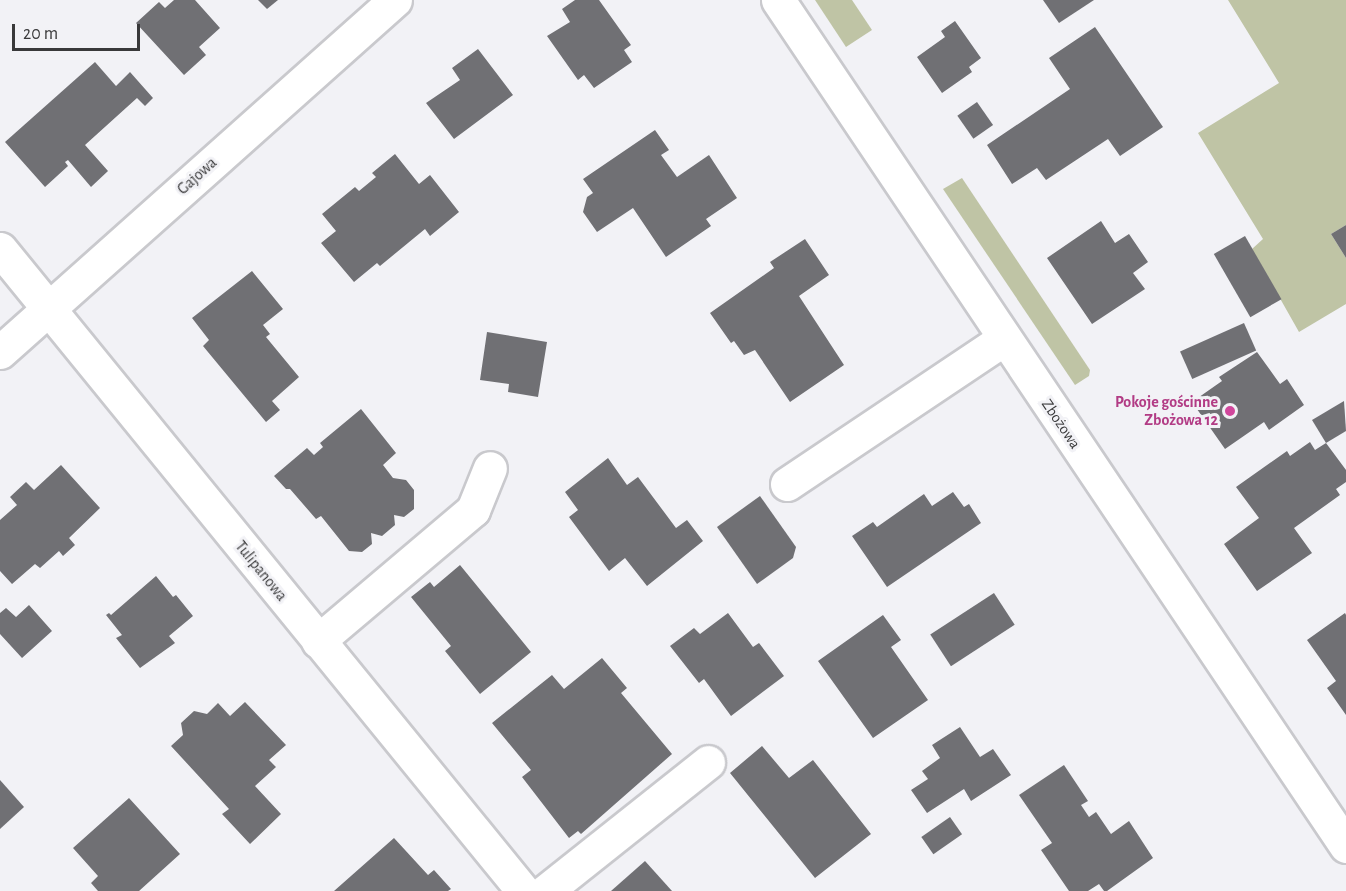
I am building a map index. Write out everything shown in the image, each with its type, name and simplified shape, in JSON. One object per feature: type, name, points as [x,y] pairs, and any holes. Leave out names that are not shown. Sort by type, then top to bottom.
[{"type":"street","name":"Gajowa","points":[[0,352],[395,0]]},
{"type":"street","name":"Zbożowa","points":[[778,0],[1346,846]]},
{"type":"street","name":"Tulipanowa","points":[[0,249],[523,891]]},
{"type":"street","points":[[787,484],[1004,339]]},
{"type":"street","points":[[318,641],[473,510],[490,468]]},
{"type":"street","points":[[546,891],[708,762]]},
{"type":"green space","points":[[815,0],[852,0],[872,30],[846,47]]},
{"type":"green space","points":[[1228,0],[1346,0],[1346,225],[1331,234],[1346,258],[1346,304],[1299,332],[1252,249],[1263,239],[1198,133],[1279,83]]},
{"type":"green space","points":[[962,178],[1090,370],[1089,376],[1075,385],[943,189]]},
{"type":"building","points":[[174,0],[195,0],[220,28],[199,47],[206,55],[184,75],[136,23],[159,2],[165,8]]},
{"type":"building","points":[[258,0],[278,0],[267,9]]},
{"type":"building","points":[[575,0],[599,0],[631,45],[624,50],[632,62],[594,88],[584,75],[578,80],[547,36],[570,22],[562,9]]},
{"type":"building","points":[[1043,0],[1094,0],[1059,23]]},
{"type":"building","points":[[955,21],[981,58],[969,67],[972,72],[942,93],[917,57],[945,37],[941,31]]},
{"type":"building","points":[[1095,27],[1163,127],[1120,156],[1108,139],[1046,180],[1037,168],[1012,184],[987,145],[1070,89],[1049,58]]},
{"type":"building","points":[[478,49],[513,95],[454,139],[426,103],[460,80],[452,68]]},
{"type":"building","points":[[95,62],[116,86],[130,72],[153,98],[145,106],[137,98],[85,145],[108,171],[91,187],[68,160],[65,162],[68,166],[45,187],[5,142]]},
{"type":"building","points":[[977,102],[993,125],[973,139],[957,116]]},
{"type":"building","points":[[655,130],[669,150],[661,155],[677,177],[709,155],[737,198],[706,219],[711,226],[666,257],[633,208],[597,232],[583,212],[587,197],[593,193],[583,179]]},
{"type":"building","points":[[395,154],[419,184],[430,175],[459,212],[430,236],[425,229],[380,266],[377,263],[354,282],[321,243],[336,231],[322,214],[355,187],[359,191],[376,177],[372,173]]},
{"type":"building","points":[[1101,221],[1115,243],[1129,234],[1148,262],[1133,273],[1145,289],[1092,324],[1047,258]]},
{"type":"building","points":[[1346,225],[1346,258],[1331,234]]},
{"type":"building","points":[[1245,236],[1282,299],[1250,317],[1214,254]]},
{"type":"building","points":[[805,239],[829,275],[799,296],[844,365],[790,402],[755,350],[744,355],[734,341],[731,343],[710,313],[774,268],[770,262]]},
{"type":"building","points":[[252,271],[283,309],[263,325],[270,334],[266,337],[299,377],[272,401],[280,410],[266,422],[203,346],[209,340],[192,318]]},
{"type":"building","points":[[1244,323],[1256,350],[1192,379],[1180,351]]},
{"type":"building","points":[[487,332],[547,342],[538,397],[508,392],[509,384],[480,380]]},
{"type":"building","points":[[1257,352],[1280,384],[1287,379],[1304,405],[1269,430],[1264,422],[1225,449],[1192,402],[1222,381],[1219,377]]},
{"type":"building","points":[[1344,401],[1346,431],[1326,443],[1312,420]]},
{"type":"building","points":[[361,409],[396,453],[383,465],[393,478],[406,480],[414,490],[414,509],[404,517],[394,515],[395,525],[382,536],[371,533],[372,544],[362,552],[349,551],[321,516],[316,519],[290,489],[286,489],[274,476],[307,448],[314,455],[323,447],[320,443]]},
{"type":"building","points":[[1310,442],[1315,450],[1326,443],[1346,470],[1346,482],[1336,489],[1340,495],[1294,528],[1312,553],[1257,591],[1224,544],[1259,518],[1236,487],[1287,451],[1290,456]]},
{"type":"building","points":[[608,458],[627,485],[638,477],[676,528],[687,520],[703,541],[647,586],[625,558],[609,571],[569,517],[578,510],[565,492]]},
{"type":"building","points":[[61,465],[100,508],[69,538],[75,545],[63,556],[59,551],[40,568],[35,564],[12,584],[0,571],[0,520],[17,505],[10,497],[26,482],[34,490]]},
{"type":"building","points":[[953,492],[964,507],[969,504],[981,523],[887,587],[852,536],[873,522],[877,527],[924,494],[932,506]]},
{"type":"building","points":[[760,496],[796,547],[793,558],[757,584],[717,527]]},
{"type":"building","points":[[460,565],[531,652],[480,694],[445,651],[451,646],[411,597],[430,582],[434,587]]},
{"type":"building","points":[[156,576],[193,616],[169,636],[175,643],[140,668],[116,638],[122,635],[106,615],[109,613],[111,615]]},
{"type":"building","points":[[994,593],[1015,625],[951,666],[930,634]]},
{"type":"building","points":[[29,605],[52,631],[22,658],[0,634],[0,613],[6,608],[16,617]]},
{"type":"building","points":[[728,613],[753,647],[759,643],[784,676],[731,716],[704,679],[699,683],[670,646],[694,628],[700,634]]},
{"type":"building","points":[[1345,613],[1346,715],[1327,688],[1336,681],[1307,640]]},
{"type":"building","points":[[883,615],[901,640],[891,647],[928,700],[873,738],[818,661]]},
{"type":"building","points":[[602,658],[627,688],[621,693],[672,754],[581,834],[578,831],[569,838],[522,777],[531,770],[492,723],[552,675],[564,689]]},
{"type":"building","points":[[245,702],[286,745],[269,760],[276,767],[255,786],[281,814],[250,844],[222,814],[229,809],[171,746],[183,735],[181,723],[194,711],[207,714],[218,703],[230,716]]},
{"type":"building","points":[[960,727],[980,757],[993,749],[1011,775],[971,801],[964,789],[927,813],[911,790],[928,779],[922,771],[940,758],[932,745]]},
{"type":"building","points":[[762,746],[789,778],[813,760],[871,834],[815,878],[730,773]]},
{"type":"building","points":[[1064,765],[1088,801],[1081,805],[1089,817],[1096,812],[1111,834],[1129,821],[1153,858],[1107,891],[1104,891],[1099,884],[1088,891],[1069,891],[1041,850],[1052,843],[1019,795]]},
{"type":"building","points":[[0,780],[24,807],[0,829]]},
{"type":"building","points":[[129,798],[180,854],[139,891],[98,891],[91,883],[98,876],[73,848]]},
{"type":"building","points":[[950,817],[962,834],[933,854],[921,837]]},
{"type":"building","points":[[394,838],[428,875],[434,870],[451,889],[448,891],[334,891]]},
{"type":"building","points":[[645,861],[672,891],[611,891]]},
{"type":"place","name":"Pokoje gościnne Zbożowa 12","points":[[1230,411]]}]
